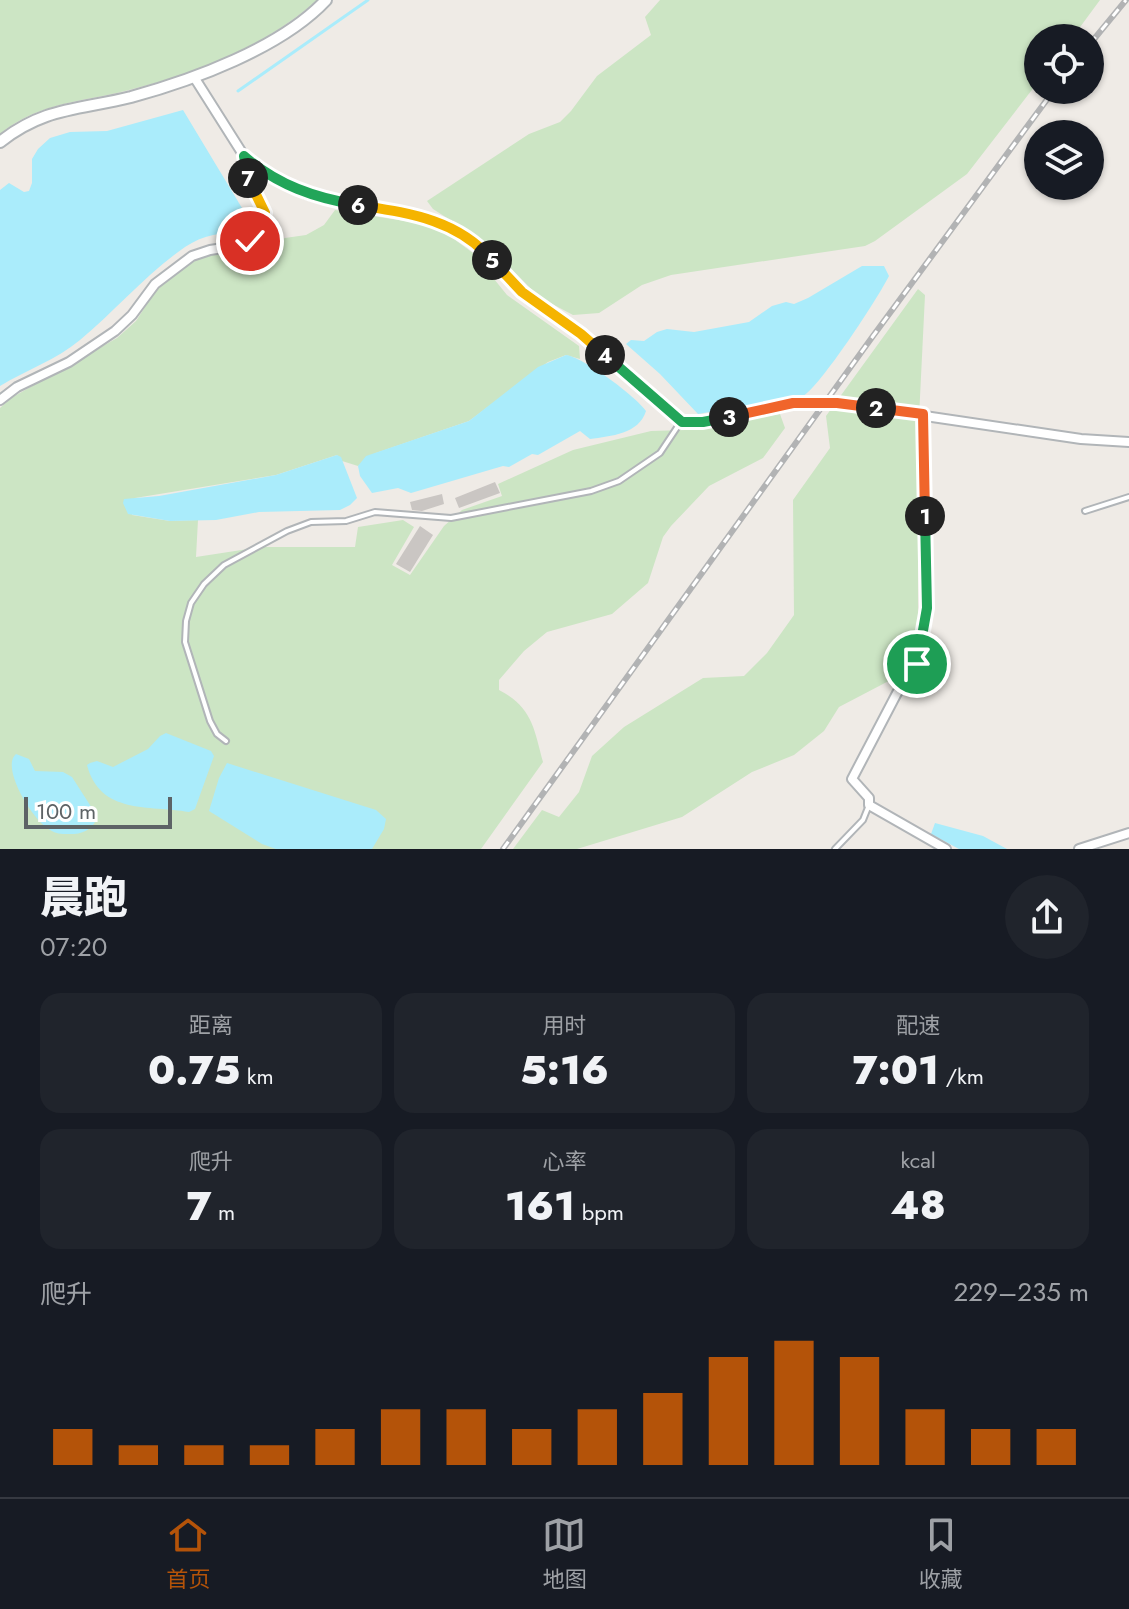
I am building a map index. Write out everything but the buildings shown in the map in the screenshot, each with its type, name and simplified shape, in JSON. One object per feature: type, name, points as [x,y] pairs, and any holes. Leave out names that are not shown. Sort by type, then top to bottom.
[{"type":"street","points":[[0,142],[39,117],[131,97],[221,66],[291,28],[326,0]]},
{"type":"street","points":[[194,77],[244,156],[263,172],[306,194],[427,218],[450,226],[478,245],[522,292],[581,334],[682,422],[703,422],[802,403],[837,403],[1081,439],[1129,442]]},
{"type":"street","points":[[0,400],[25,382],[69,362],[115,331],[132,315],[155,284],[192,256],[243,245],[256,236],[263,225],[265,213],[250,184],[244,156]]},
{"type":"street","points":[[923,414],[927,608],[917,664],[897,693],[852,779],[869,798],[869,805],[946,849]]},
{"type":"street","points":[[1079,849],[1129,833]]},
{"type":"lane","points":[[226,741],[217,734],[210,721],[185,642],[191,603],[204,584],[224,565],[287,531],[311,522],[346,521],[375,512],[451,518],[591,491],[619,481],[660,453],[682,422]]},
{"type":"lane","points":[[1085,511],[1129,497]]},
{"type":"lane","points":[[835,849],[855,830],[869,805]]},
{"type":"green space","points":[[0,0],[317,0],[274,32],[201,68],[125,91],[44,110],[0,134]]},
{"type":"green space","points":[[660,0],[1100,0],[1082,24],[1024,24],[1024,100],[967,174],[875,241],[865,246],[671,275],[642,285],[599,313],[573,315],[539,297],[486,243],[433,209],[427,201],[529,134],[560,122],[597,76],[651,35],[645,17]]},
{"type":"green space","points":[[335,210],[424,224],[443,231],[473,253],[507,295],[579,346],[580,359],[566,355],[548,362],[469,421],[376,453],[358,466],[342,461],[337,455],[276,475],[135,498],[132,515],[170,521],[198,520],[196,557],[261,547],[355,547],[358,527],[403,520],[414,527],[392,565],[410,575],[444,526],[462,510],[502,496],[498,484],[573,450],[651,431],[685,430],[780,414],[785,428],[763,458],[709,486],[671,526],[663,537],[648,583],[612,614],[547,632],[524,651],[499,680],[499,690],[519,704],[530,720],[543,762],[481,849],[0,849],[0,408],[11,398],[117,338],[136,321],[156,290],[191,262],[215,252],[256,250],[285,238],[306,235],[324,225]]},
{"type":"green space","points":[[918,289],[925,295],[918,438],[918,635],[911,664],[904,673],[839,707],[824,731],[794,755],[752,772],[682,817],[577,849],[513,849],[542,810],[559,817],[579,792],[592,756],[624,727],[703,678],[744,676],[767,653],[794,615],[793,500],[830,448],[826,416]]},
{"type":"water","points":[[183,110],[248,218],[245,224],[234,232],[206,237],[185,247],[71,347],[0,386],[0,190],[9,183],[24,192],[29,191],[32,159],[50,138],[70,132],[107,131]]},
{"type":"water","points":[[862,266],[884,266],[889,276],[835,360],[803,396],[698,414],[626,344],[631,340],[644,341],[667,329],[694,332],[749,322],[772,306],[786,302],[794,304],[808,298]]},
{"type":"water","points":[[566,355],[596,370],[641,405],[646,411],[637,425],[607,437],[590,439],[580,431],[538,455],[532,454],[509,467],[503,466],[411,493],[398,488],[372,493],[360,476],[358,466],[366,456],[469,421],[538,367]]},
{"type":"water","points":[[337,455],[341,457],[357,498],[340,510],[259,512],[216,520],[170,521],[128,514],[123,503],[124,499],[159,496],[276,475]]},
{"type":"water","points":[[166,733],[211,751],[214,756],[195,809],[189,812],[128,805],[114,800],[93,781],[87,765],[90,763],[97,761],[113,767],[148,749]]},
{"type":"water","points":[[16,754],[29,759],[35,771],[63,772],[72,777],[97,816],[92,826],[82,832],[65,834],[53,832],[43,825],[15,781],[12,761]]},
{"type":"water","points":[[227,763],[376,810],[386,819],[384,829],[372,849],[276,849],[262,844],[209,811]]},
{"type":"water","points":[[935,823],[983,836],[1007,849],[959,849],[931,834]]},
{"type":"waterway","points":[[238,91],[368,0]]},
{"type":"railway","points":[[1104,27],[1126,0]]},
{"type":"railway","points":[[503,849],[1044,104]]},
{"type":"route","points":[[250,241],[261,230],[265,213],[250,184],[244,156],[263,172],[306,194],[427,218],[450,226],[478,245],[522,292],[581,334],[682,422],[703,422],[793,403],[837,403],[923,414],[927,608],[917,664]]}]
